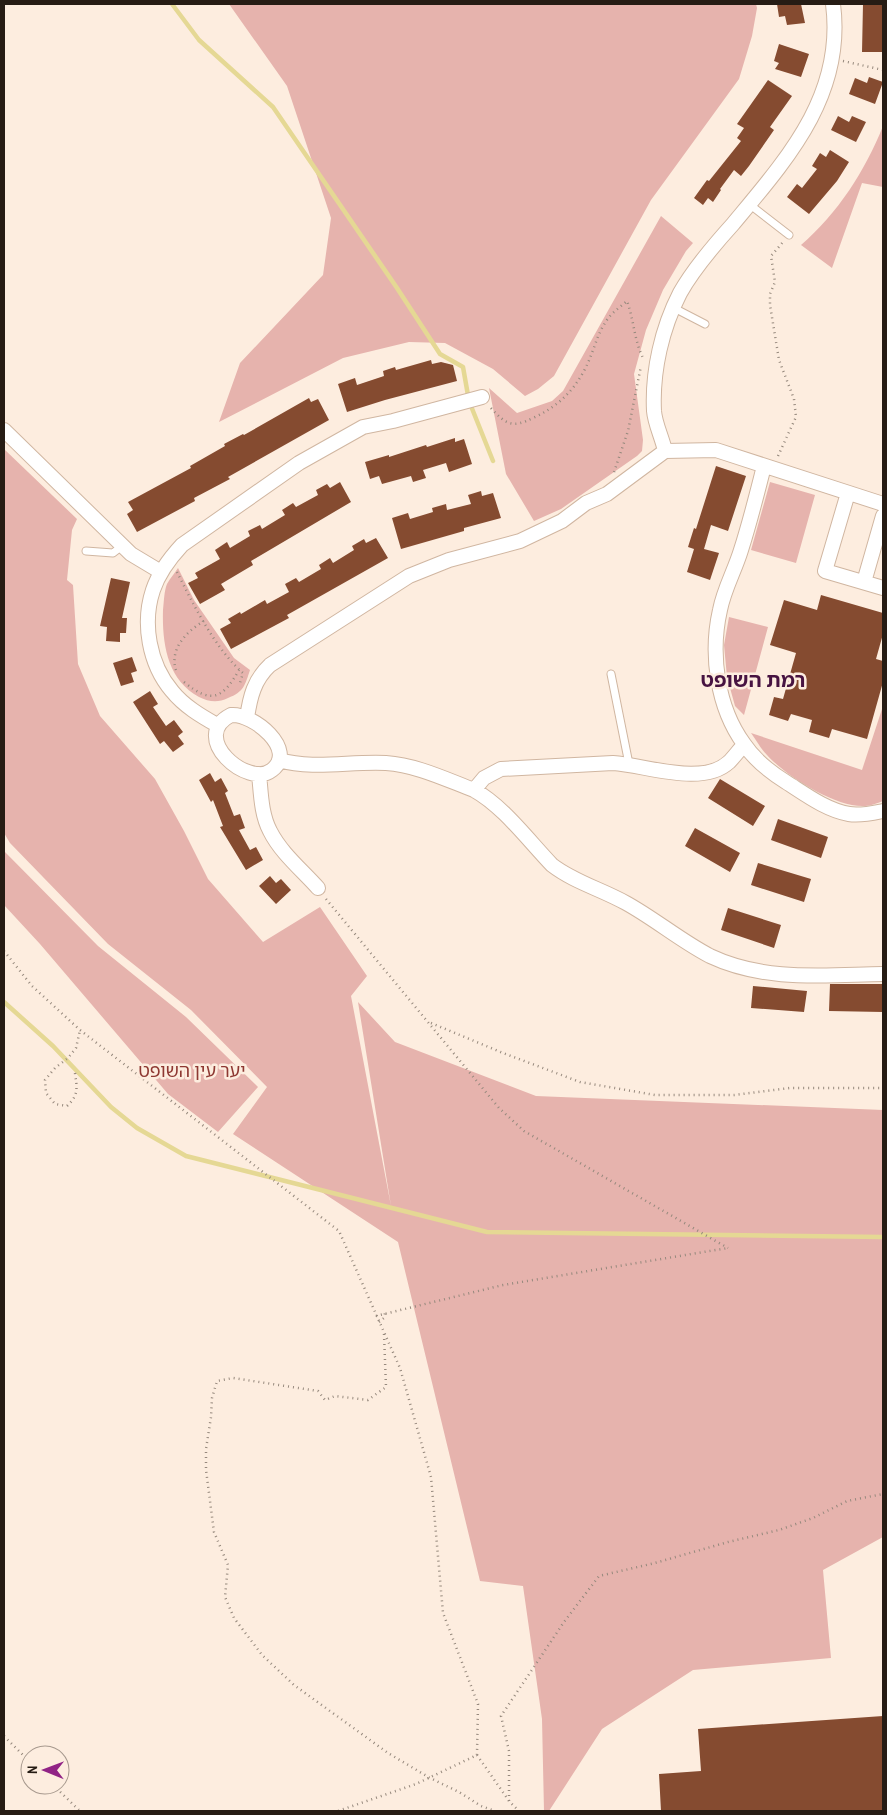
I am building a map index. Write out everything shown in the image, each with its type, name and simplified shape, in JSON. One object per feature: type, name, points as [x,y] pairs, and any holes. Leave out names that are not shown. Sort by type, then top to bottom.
[{"type":"street","points":[[665,451],[654,412],[654,393],[656,370],[662,342],[674,308],[681,292],[710,249],[750,204],[789,155],[806,126],[822,95],[832,58],[836,24],[833,4]]},
{"type":"street","points":[[217,725],[189,707],[172,692],[160,676],[154,659],[149,626],[149,608],[153,590],[170,558],[182,545],[299,463],[363,427],[393,422],[482,397]]},
{"type":"street","points":[[4,430],[122,546],[140,561],[161,572]]},
{"type":"street","points":[[247,718],[249,698],[254,686],[261,674],[270,666],[409,576],[449,560],[520,541],[562,521],[586,503],[607,494],[665,451],[716,450],[883,504]]},
{"type":"street","points":[[768,467],[719,611],[716,657],[722,700],[731,722],[744,745],[760,763],[781,779],[810,798],[851,815],[883,811]]},
{"type":"street","points":[[848,493],[826,571],[883,588]]},
{"type":"street","points":[[864,582],[879,550],[883,516]]},
{"type":"street","points":[[238,715],[247,718],[257,724],[275,741],[278,747],[279,760],[273,769],[267,773],[259,774],[242,769],[225,758],[217,742],[215,734],[217,725],[224,719],[238,715]]},
{"type":"street","points":[[474,790],[484,778],[501,769],[629,764],[679,773],[695,774],[708,772],[728,763],[744,745]]},
{"type":"street","points":[[279,760],[313,766],[386,763],[402,765],[419,769],[474,790],[497,807],[552,865],[561,872],[624,902],[710,955],[735,966],[772,974],[883,974]]},
{"type":"street","points":[[259,774],[261,800],[270,831],[279,845],[318,888]]},
{"type":"lane","points":[[750,204],[789,235]]},
{"type":"lane","points":[[674,308],[705,324]]},
{"type":"lane","points":[[86,551],[113,553],[122,546]]},
{"type":"lane","points":[[611,674],[629,764]]},
{"type":"path","points":[[832,58],[883,70]]},
{"type":"path","points":[[768,467],[796,417],[794,399],[779,360],[770,305],[770,294],[775,282],[771,256],[789,235]]},
{"type":"path","points":[[482,397],[500,417],[510,424],[521,424],[551,409],[573,388],[586,368],[598,335],[606,320],[626,301],[632,314],[637,346],[643,358]]},
{"type":"path","points":[[607,494],[628,431],[646,351]]},
{"type":"path","points":[[170,558],[195,608],[229,659],[243,673],[240,689]]},
{"type":"path","points":[[178,674],[175,668],[176,652],[184,636],[192,628],[204,621]]},
{"type":"path","points":[[182,680],[196,691],[215,696],[228,688],[239,670]]},
{"type":"path","points":[[318,888],[499,1108],[524,1130],[728,1248],[502,1285],[376,1316]]},
{"type":"path","points":[[4,951],[32,986],[80,1030],[339,1231],[400,1368],[431,1477],[443,1612],[478,1704],[477,1755],[518,1811]]},
{"type":"path","points":[[429,1023],[580,1082],[655,1095],[734,1095],[790,1088],[883,1088]]},
{"type":"path","points":[[75,1073],[77,1087],[75,1099],[67,1106],[56,1104],[46,1093],[45,1080],[76,1048],[80,1030]]},
{"type":"path","points":[[379,1322],[384,1318],[385,1314]]},
{"type":"path","points":[[384,1333],[386,1387],[368,1400],[335,1396],[325,1400],[318,1392],[233,1378],[217,1381],[212,1398],[206,1449],[206,1470],[214,1532],[228,1565],[225,1597],[234,1618],[262,1655],[294,1684],[388,1753],[481,1806],[495,1811]]},
{"type":"path","points":[[509,1801],[509,1751],[501,1716],[564,1622],[599,1576],[779,1530],[813,1518],[847,1501],[883,1494]]},
{"type":"path","points":[[4,1736],[20,1752]]},
{"type":"path","points":[[338,1811],[416,1784],[477,1755]]},
{"type":"path","points":[[63,1795],[80,1811]]},
{"type":"green space","points":[[229,4],[756,4],[757,8],[752,36],[739,79],[651,200],[554,376],[538,389],[525,396],[493,369],[445,343],[409,342],[343,358],[219,422],[240,363],[323,275],[331,218],[287,86]]},
{"type":"green space","points":[[883,126],[883,187],[862,183],[832,268],[801,245],[827,219],[849,190],[868,159]]},
{"type":"green space","points":[[661,216],[693,243],[686,251],[663,290],[646,330],[634,374],[643,440],[642,451],[561,509],[534,521],[506,474],[489,388],[517,413],[552,401],[563,391]]},
{"type":"green space","points":[[4,449],[77,519],[72,530],[67,580],[73,585],[78,664],[100,716],[155,779],[208,879],[263,942],[320,907],[367,976],[351,996],[391,1206],[358,1002],[395,1042],[536,1096],[883,1110],[883,1537],[823,1570],[831,1658],[693,1670],[602,1729],[549,1811],[544,1811],[542,1719],[523,1586],[480,1581],[398,1242],[233,1134],[267,1087],[191,1010],[108,944],[10,843],[4,833]]},
{"type":"green space","points":[[770,482],[815,495],[796,563],[751,550]]},
{"type":"green space","points":[[178,568],[194,600],[234,658],[250,670],[241,690],[224,700],[214,701],[199,697],[188,690],[173,671],[166,648],[163,610],[167,584]]},
{"type":"green space","points":[[729,617],[768,627],[744,715],[735,706],[727,677],[724,645]]},
{"type":"green space","points":[[883,706],[883,801],[869,806],[840,802],[799,781],[767,755],[751,733],[862,770]]},
{"type":"green space","name":"יער עין השופט","points":[[4,851],[98,946],[186,1017],[258,1087],[218,1132],[168,1094],[40,944],[4,905]]},
{"type":"building","points":[[777,4],[801,4],[805,23],[787,25],[785,16],[779,17]]},
{"type":"building","points":[[863,4],[883,4],[883,52],[862,52]]},
{"type":"building","points":[[779,44],[809,54],[801,77],[775,69],[779,63],[774,61]]},
{"type":"building","points":[[869,77],[883,82],[875,104],[849,94],[855,78],[867,83]]},
{"type":"building","points":[[768,80],[792,96],[770,127],[774,130],[741,176],[734,170],[713,202],[708,198],[703,205],[694,198],[741,141],[737,138],[744,128],[737,124]]},
{"type":"building","points":[[838,116],[849,122],[852,116],[866,122],[856,142],[831,130]]},
{"type":"building","points":[[830,150],[849,162],[837,181],[809,214],[787,197],[797,184],[802,188],[817,169],[812,166],[820,153],[826,157]]},
{"type":"building","points":[[431,360],[432,364],[441,362],[453,365],[457,381],[347,412],[338,384],[355,378],[357,385],[384,376],[383,371],[395,367],[396,370]]},
{"type":"building","points":[[309,398],[311,402],[318,399],[329,420],[228,477],[230,479],[194,498],[195,501],[137,532],[127,514],[133,510],[128,502],[191,468],[190,466],[225,446],[224,444],[244,435]]},
{"type":"building","points":[[455,438],[455,442],[464,439],[472,464],[449,472],[446,463],[423,470],[426,478],[413,482],[411,476],[382,484],[379,476],[370,479],[365,462]]},
{"type":"building","points":[[716,466],[746,476],[728,531],[711,525],[704,549],[719,553],[710,580],[687,572],[694,549],[688,547],[694,528],[696,529]]},
{"type":"building","points":[[340,482],[351,502],[251,561],[253,565],[221,584],[225,590],[200,604],[188,583],[198,578],[195,573],[220,559],[215,550],[227,542],[230,548],[250,536],[248,531],[260,525],[262,529],[285,515],[282,510],[293,503],[296,507],[318,495],[316,490],[327,484],[330,488]]},
{"type":"building","points":[[481,491],[482,496],[493,493],[501,518],[401,549],[392,518],[408,513],[410,519],[433,512],[432,508],[446,504],[447,510],[471,504],[468,495]]},
{"type":"building","points":[[376,538],[388,558],[287,615],[289,618],[231,649],[220,629],[231,623],[228,619],[265,600],[267,604],[289,592],[285,584],[296,578],[299,582],[321,569],[319,565],[330,558],[333,563],[354,550],[352,546],[364,539],[366,543]]},
{"type":"building","points":[[111,578],[130,582],[122,618],[127,618],[126,633],[120,633],[120,642],[106,641],[107,627],[100,626]]},
{"type":"building","points":[[821,595],[883,613],[883,634],[876,659],[883,661],[883,682],[867,739],[832,729],[829,738],[809,732],[812,720],[791,714],[788,721],[769,715],[774,697],[783,699],[796,653],[770,645],[784,600],[817,610]]},
{"type":"building","points":[[132,657],[137,671],[131,673],[134,682],[121,686],[113,663]]},
{"type":"building","points":[[150,691],[158,704],[153,707],[166,726],[174,720],[183,732],[178,736],[184,744],[173,752],[164,741],[160,744],[133,702]]},
{"type":"building","points":[[210,773],[215,782],[221,778],[228,791],[225,793],[234,816],[240,814],[245,828],[239,830],[250,850],[256,847],[263,860],[246,870],[220,827],[223,826],[213,800],[211,802],[199,780]]},
{"type":"building","points":[[720,779],[765,806],[753,826],[708,798]]},
{"type":"building","points":[[778,819],[828,837],[821,858],[771,840]]},
{"type":"building","points":[[695,828],[740,853],[730,872],[685,846]]},
{"type":"building","points":[[758,863],[811,879],[804,902],[751,885]]},
{"type":"building","points":[[270,876],[276,883],[281,879],[291,890],[276,904],[259,886]]},
{"type":"building","points":[[728,908],[781,925],[774,948],[721,930]]},
{"type":"building","points":[[830,984],[883,984],[883,1012],[829,1011]]},
{"type":"building","points":[[753,986],[807,991],[804,1012],[751,1008]]},
{"type":"building","points":[[883,1716],[883,1811],[661,1811],[659,1774],[701,1771],[698,1729]]},
{"type":"waterway","points":[[172,4],[199,40],[273,107],[440,354],[463,367],[469,401],[493,461]]},
{"type":"waterway","points":[[4,1002],[53,1046],[111,1107],[137,1128],[186,1156],[487,1232],[883,1237]]},
{"type":"district","name":"רמת השופט","points":[[753,679]]}]
